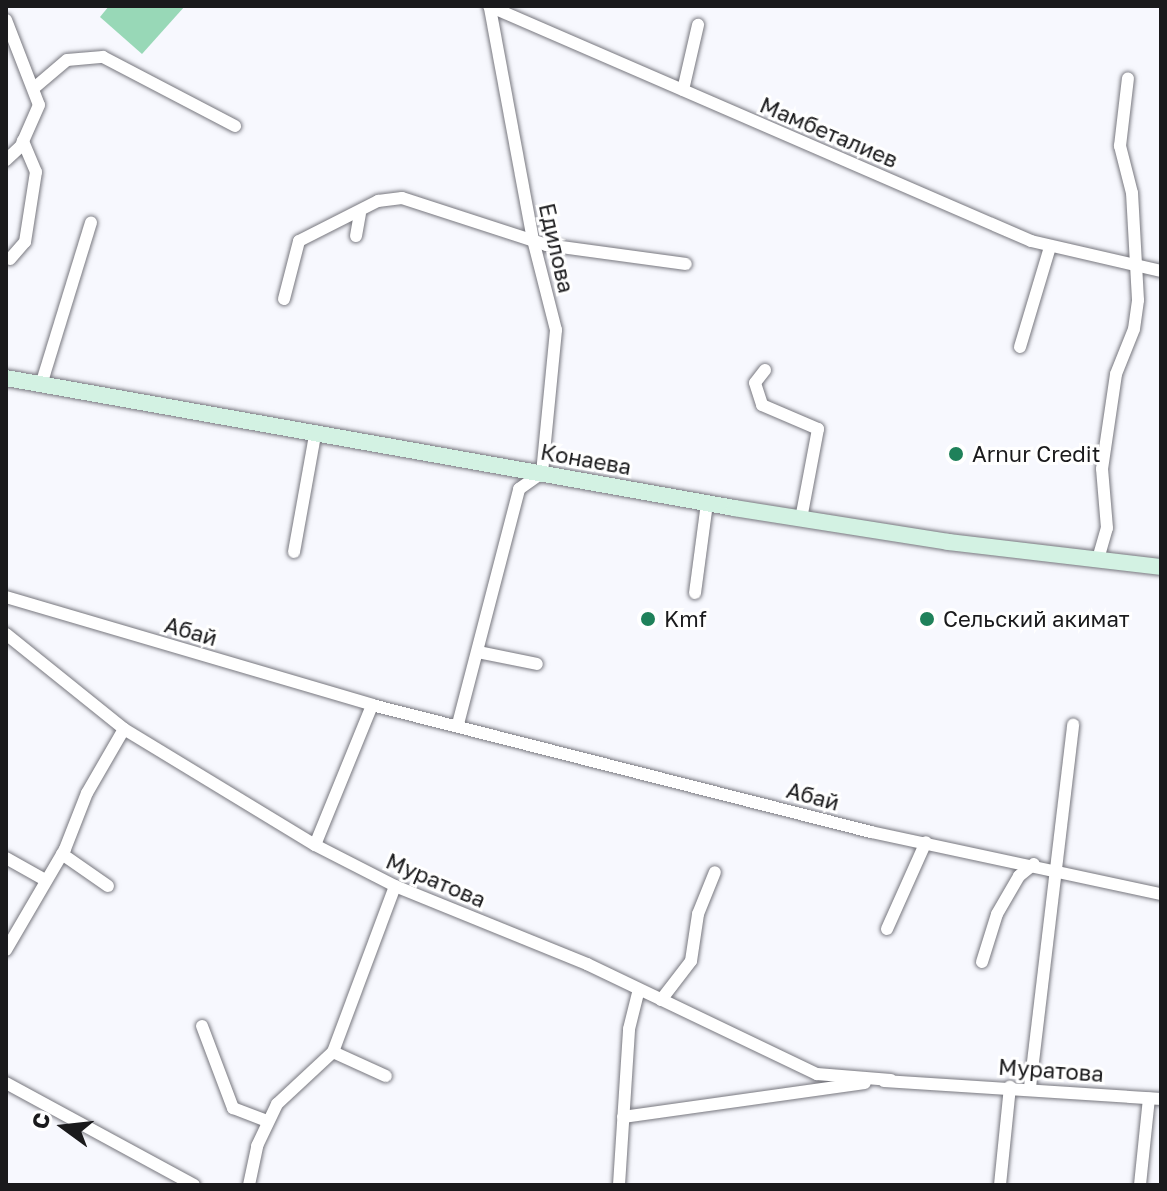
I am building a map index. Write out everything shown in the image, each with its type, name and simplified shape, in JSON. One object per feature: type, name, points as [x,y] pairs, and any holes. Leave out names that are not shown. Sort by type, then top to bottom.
[{"type":"main road","name":"Конаева","points":[[6,378],[801,519],[1161,567]]},
{"type":"street","name":"Мамбеталиев","points":[[490,6],[1050,247],[1161,271]]},
{"type":"street","name":"Едилова","points":[[490,6],[533,240],[556,330],[542,473]]},
{"type":"street","points":[[6,20],[39,105],[23,141],[6,160]]},
{"type":"street","points":[[683,90],[698,25]]},
{"type":"street","points":[[34,88],[67,60],[103,57],[235,126]]},
{"type":"street","points":[[1098,559],[1107,528],[1102,469],[1116,374],[1134,329],[1138,300],[1132,193],[1124,177],[1120,146],[1128,78]]},
{"type":"street","points":[[10,259],[25,242],[36,172],[23,141]]},
{"type":"street","points":[[284,299],[299,241],[360,213],[378,201],[402,198],[533,240],[686,264]]},
{"type":"street","points":[[356,236],[360,213]]},
{"type":"street","points":[[41,385],[91,222]]},
{"type":"street","points":[[1020,347],[1050,247]]},
{"type":"street","points":[[765,370],[755,383],[762,405],[818,429],[801,519]]},
{"type":"street","points":[[294,552],[315,435]]},
{"type":"street","points":[[458,724],[519,489],[542,473]]},
{"type":"street","points":[[695,593],[707,503]]},
{"type":"street","name":"Абай","points":[[6,597],[372,705],[926,842],[1034,864],[1055,874],[1161,894]]},
{"type":"street","name":"Муратова","points":[[6,634],[124,729],[315,845],[395,886],[639,989],[817,1074],[1155,1098]]},
{"type":"street","points":[[478,652],[537,664]]},
{"type":"street","points":[[315,845],[372,705]]},
{"type":"street","points":[[1030,1087],[1073,725]]},
{"type":"street","points":[[6,950],[62,854],[87,793],[124,729]]},
{"type":"street","points":[[887,929],[926,842]]},
{"type":"street","points":[[62,854],[108,886]]},
{"type":"street","points":[[6,858],[45,880]]},
{"type":"street","points":[[982,962],[997,914],[1019,876],[1034,864]]},
{"type":"street","points":[[661,1000],[691,961],[692,934],[715,872]]},
{"type":"street","points":[[249,1185],[267,1121],[277,1104],[333,1052],[395,886]]},
{"type":"street","points":[[619,1185],[629,1029],[639,989]]},
{"type":"street","points":[[202,1026],[233,1108],[267,1121]]},
{"type":"street","points":[[333,1052],[386,1076]]},
{"type":"street","name":"Муратова","points":[[623,1117],[891,1080]]},
{"type":"street","points":[[6,1083],[194,1185]]},
{"type":"street","points":[[1000,1185],[1010,1087]]},
{"type":"street","points":[[1140,1185],[1155,1098]]},
{"type":"green space","points":[[109,6],[185,6],[142,54],[100,17]]},
{"type":"place","name":"Arnur Credit","points":[[956,454]]},
{"type":"place","name":"Kmf","points":[[648,619]]},
{"type":"place","name":"Сельский акимат","points":[[927,619]]}]
